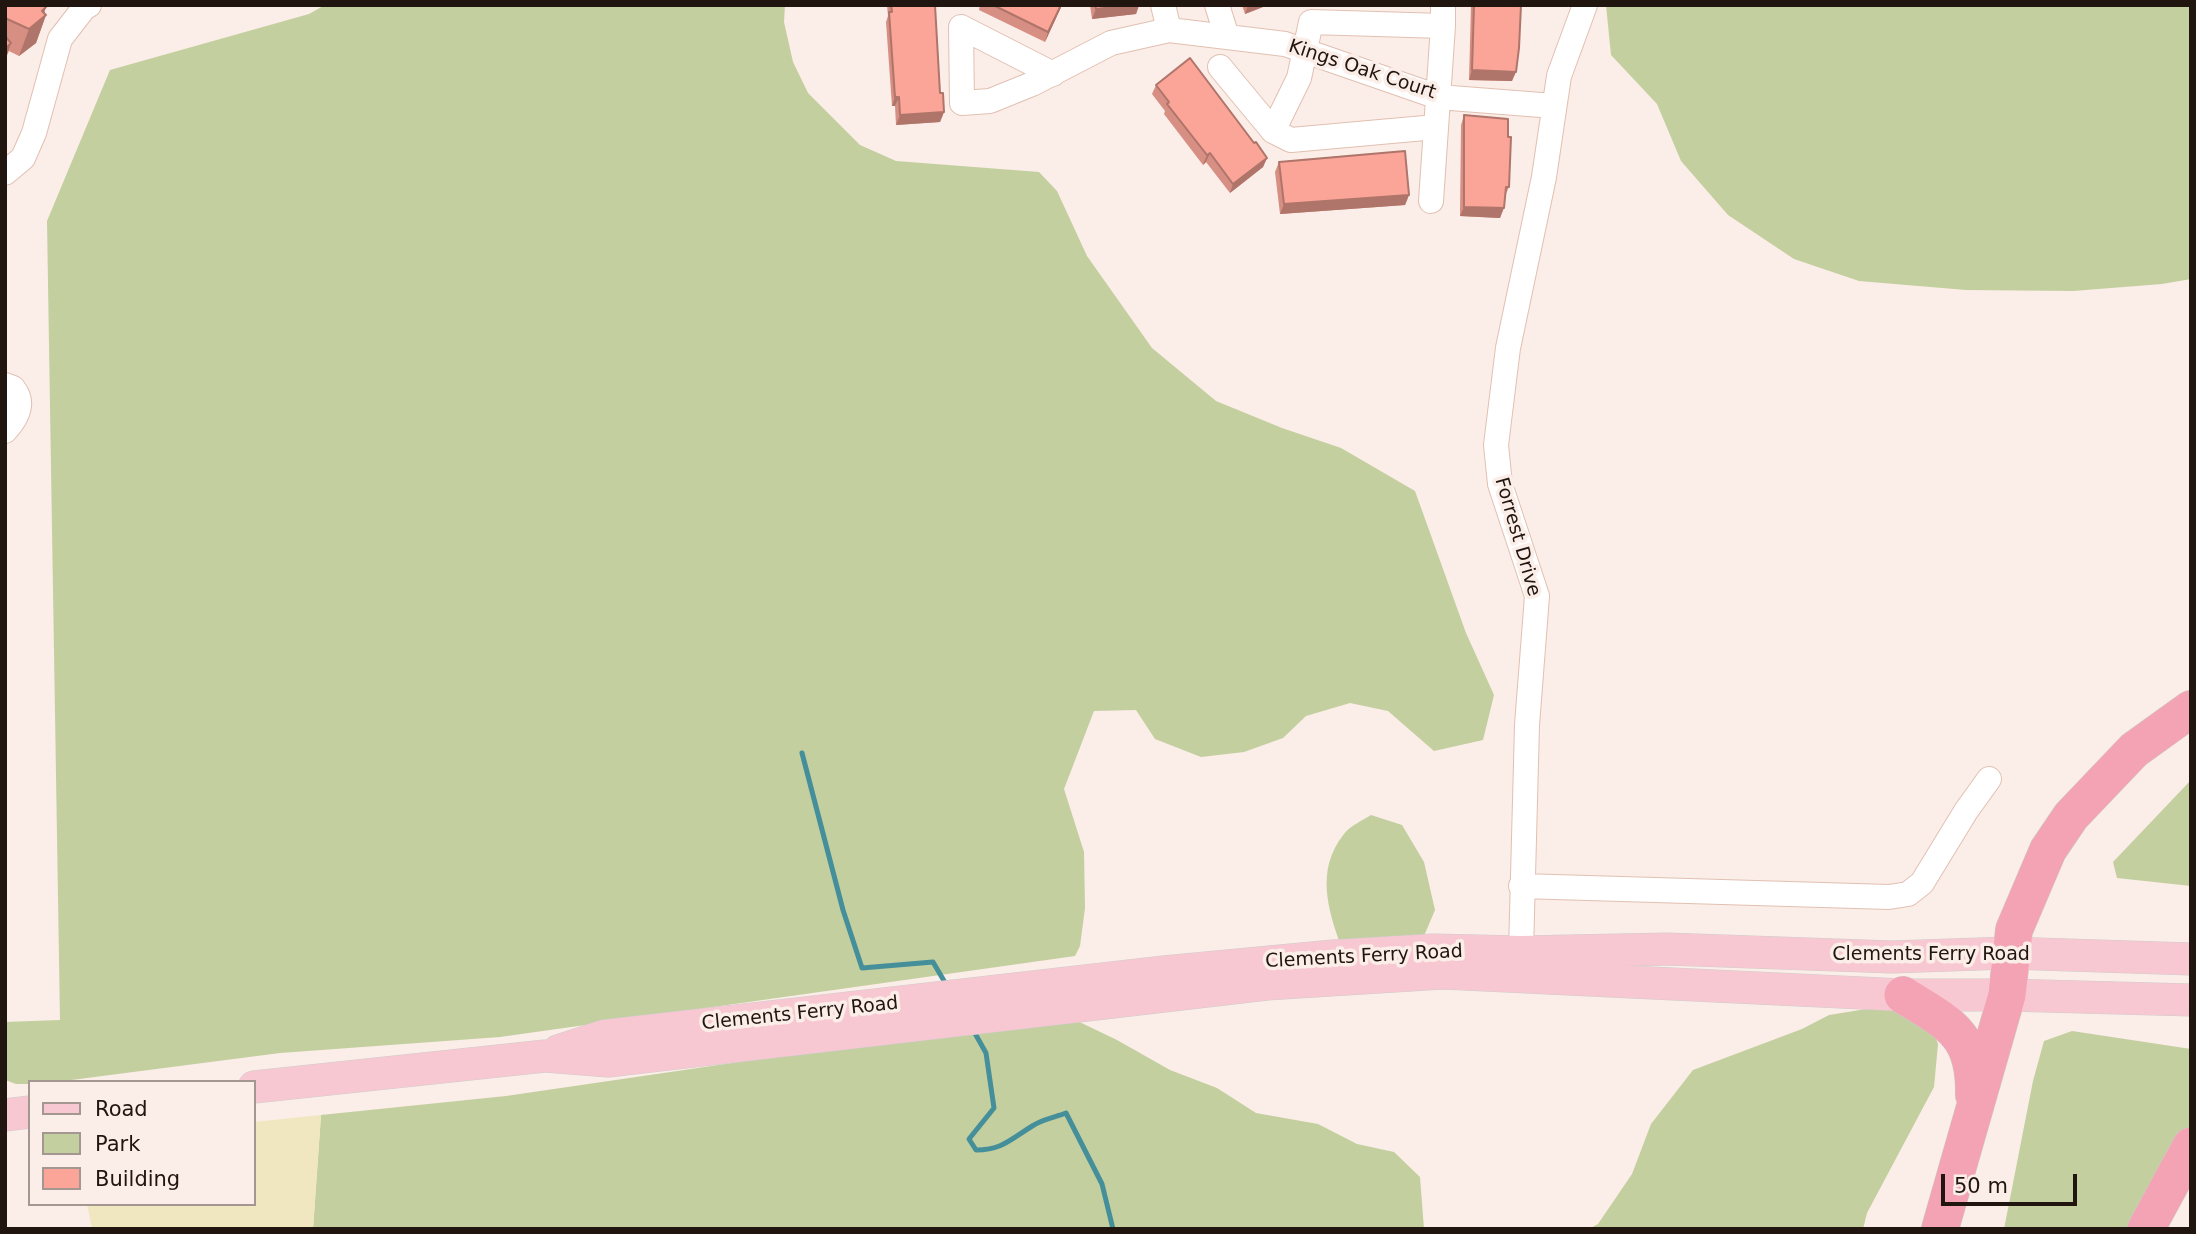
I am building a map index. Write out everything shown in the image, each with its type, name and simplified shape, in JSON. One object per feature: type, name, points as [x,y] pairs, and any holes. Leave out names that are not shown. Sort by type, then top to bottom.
[{"type":"highway","points":[[1940,1229],[2007,995],[2014,930],[2048,849],[2071,816],[2134,750],[2191,709]]},
{"type":"highway","points":[[1903,995],[1949,1023],[1960,1036],[1970,1060],[1974,1082],[1974,1109]]},
{"type":"highway","points":[[2146,1229],[2191,1146]]},
{"type":"main road","name":"Clements Ferry Road","points":[[1000,1003],[1164,972],[1333,956],[1433,950],[1521,952],[1667,949],[1892,957],[2012,953],[2191,959]]},
{"type":"main road","name":"Clements Ferry Road","points":[[256,1087],[545,1056],[604,1036],[1000,1003],[1443,973],[1903,995],[2191,1000]]},
{"type":"main road","points":[[5,1115],[28,1112]]},
{"type":"street","points":[[5,173],[23,158],[34,133],[60,38],[89,5]]},
{"type":"street","points":[[1163,5],[1169,30]]},
{"type":"street","points":[[1217,5],[1227,37]]},
{"type":"street","name":"Forrest Drive","points":[[1521,952],[1527,725],[1537,596],[1500,484],[1496,445],[1508,348],[1544,177],[1559,76],[1583,8]]},
{"type":"street","points":[[1273,131],[1299,78],[1311,22],[1443,16],[1431,201]]},
{"type":"street","name":"Kings Oak Court","points":[[1052,74],[1111,43],[1169,30],[1285,44],[1438,97],[1554,106]]},
{"type":"street","points":[[1220,67],[1273,131],[1291,140],[1436,127]]},
{"type":"street","points":[[5,385],[13,388],[20,401],[17,414],[5,431]]},
{"type":"street","points":[[1521,886],[1889,897],[1908,894],[1922,883],[1989,779]]},
{"type":"green space","points":[[325,5],[785,5],[784,22],[793,62],[808,93],[860,145],[896,161],[1039,172],[1057,191],[1087,256],[1152,348],[1216,401],[1341,448],[1415,491],[1466,633],[1494,695],[1483,740],[1434,751],[1388,711],[1350,703],[1306,716],[1283,738],[1244,752],[1201,757],[1155,739],[1136,710],[1094,711],[1064,789],[1084,852],[1085,908],[1080,946],[1075,956],[500,1037],[280,1053],[71,1080],[28,1080],[28,1084],[5,1080],[5,1022],[60,1020],[47,221],[110,70],[309,14]]},
{"type":"green space","points":[[1606,5],[2191,5],[2191,279],[2073,291],[1966,290],[1859,281],[1794,259],[1728,215],[1681,161],[1657,104],[1611,55]]},
{"type":"green space","points":[[2191,780],[2191,886],[2117,878],[2113,862]]},
{"type":"green space","points":[[1371,815],[1402,825],[1424,862],[1435,910],[1421,943],[1342,949],[1329,905],[1329,862],[1347,831]]},
{"type":"green space","points":[[1924,1005],[1938,1044],[1934,1087],[1867,1213],[1863,1229],[1589,1229],[1598,1224],[1632,1174],[1651,1124],[1693,1070],[1802,1029],[1829,1015],[1879,1007]]},
{"type":"green space","points":[[1047,1017],[1069,1017],[1170,1070],[1217,1088],[1256,1113],[1318,1124],[1357,1144],[1394,1152],[1420,1177],[1424,1229],[313,1229],[321,1115],[506,1096]]},
{"type":"green space","points":[[2072,1031],[2191,1049],[2191,1123],[2135,1229],[2004,1229],[2033,1081],[2044,1041]]},
{"type":"sand","points":[[321,1115],[313,1229],[92,1229],[87,1206],[256,1206],[256,1122]]},
{"type":"building","points":[[5,5],[45,5],[42,11],[46,15],[29,29],[5,18]]},
{"type":"building","points":[[891,5],[935,5],[940,93],[943,93],[944,112],[900,115],[899,97],[895,97],[889,12],[892,12]]},
{"type":"building","points":[[993,5],[1061,5],[1048,32]]},
{"type":"building","points":[[1095,5],[1131,5],[1096,9]]},
{"type":"building","points":[[1474,5],[1521,5],[1516,72],[1472,70]]},
{"type":"building","points":[[5,36],[11,43],[5,49]]},
{"type":"building","points":[[1190,58],[1267,158],[1233,184],[1167,104],[1169,102],[1156,85]]},
{"type":"building","points":[[1464,115],[1508,119],[1508,137],[1511,137],[1509,187],[1506,187],[1504,208],[1464,207]]},
{"type":"building","points":[[1405,151],[1409,195],[1284,204],[1279,162]]},
{"type":"waterway","points":[[802,753],[843,910],[862,968],[933,962],[947,986]]},
{"type":"waterway","points":[[972,1028],[986,1053],[994,1108],[969,1139],[976,1150],[1000,1146],[1038,1123],[1066,1113],[1102,1184],[1113,1229]]}]
